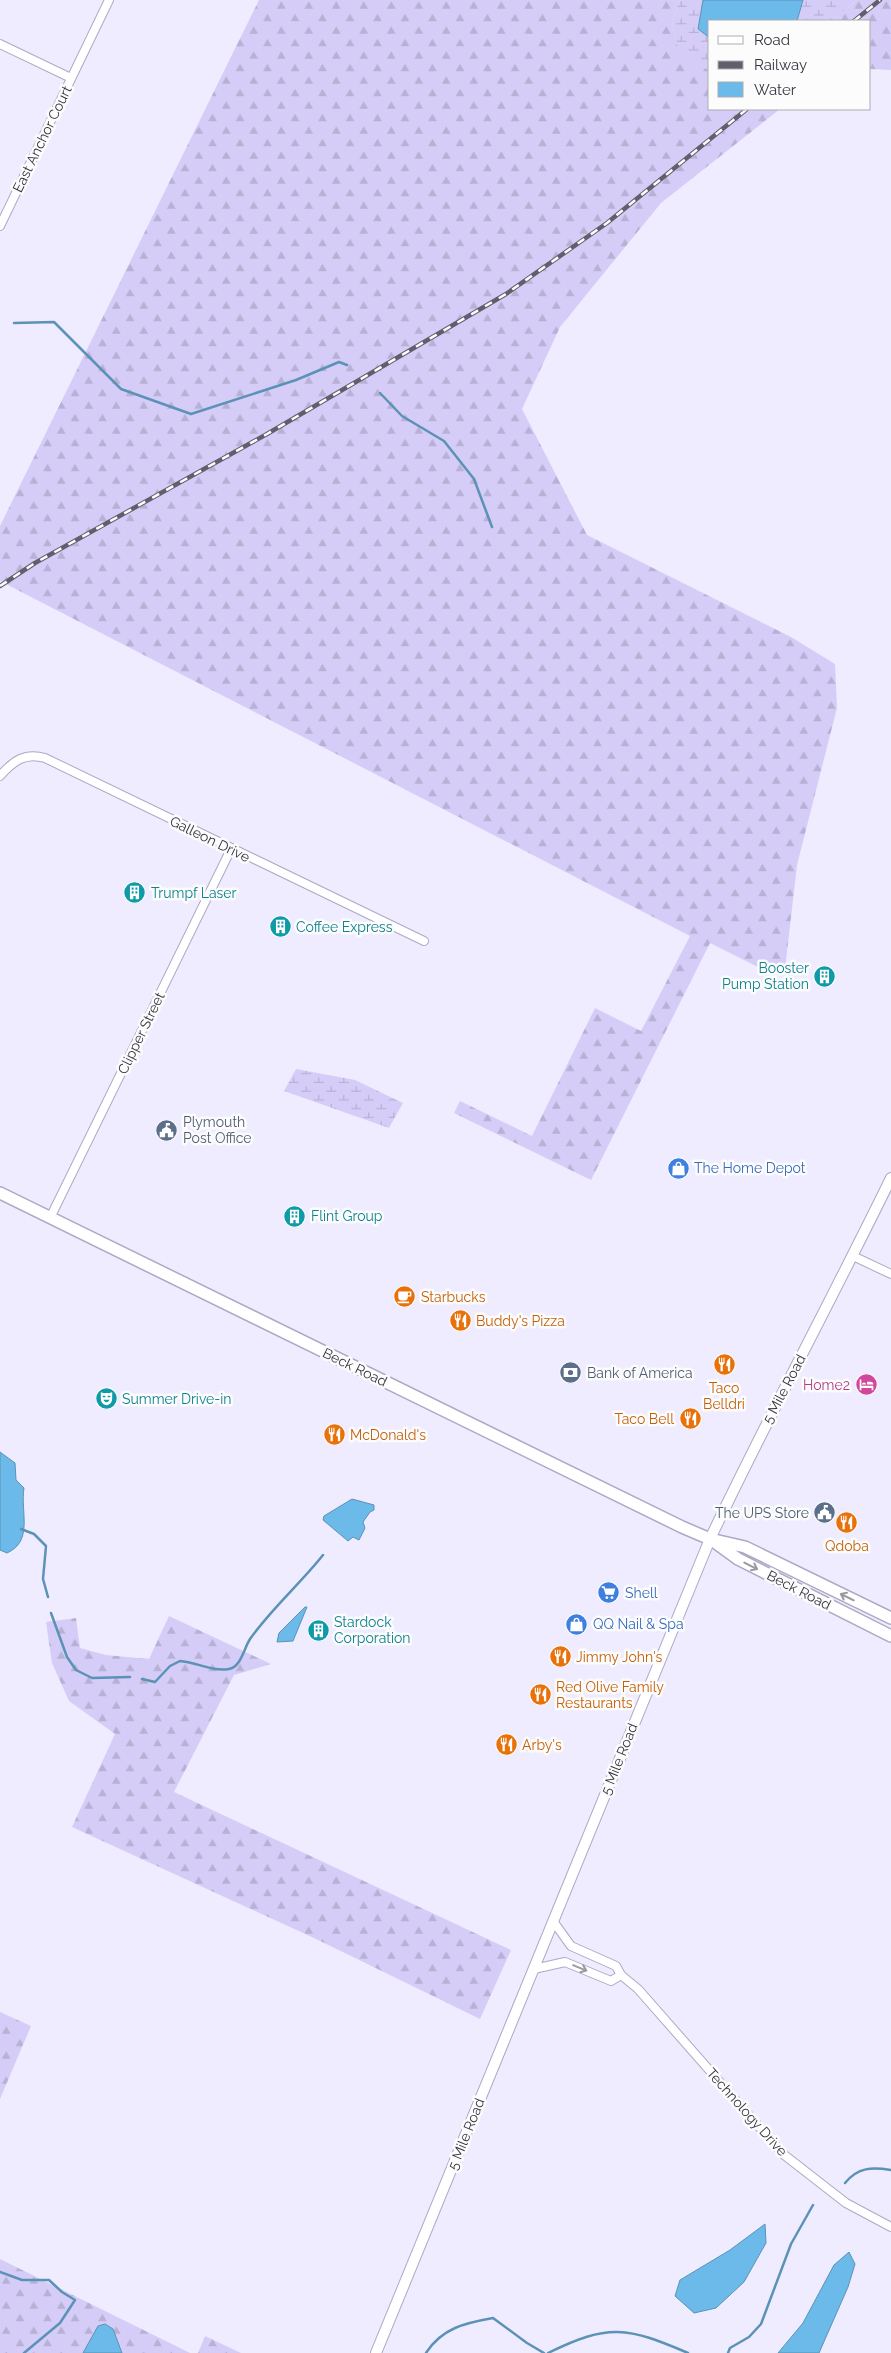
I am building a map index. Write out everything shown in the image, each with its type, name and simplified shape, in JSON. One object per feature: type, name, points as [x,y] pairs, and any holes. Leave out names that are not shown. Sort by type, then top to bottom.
[{"type":"main road","name":"Beck Road","points":[[0,1194],[710,1539],[738,1559],[891,1636]]},
{"type":"main road","name":"Beck Road","points":[[710,1539],[745,1548],[891,1618]]},
{"type":"street","name":"East Anchor Court","points":[[0,226],[109,0]]},
{"type":"street","points":[[0,44],[71,78]]},
{"type":"street","name":"Galleon Drive","points":[[0,776],[9,766],[23,757],[45,758],[424,941]]},
{"type":"street","name":"Clipper Street","points":[[50,1218],[231,849]]},
{"type":"street","name":"5 Mile Road","points":[[376,2353],[710,1539],[762,1430],[853,1256],[891,1178]]},
{"type":"street","points":[[853,1256],[891,1274]]},
{"type":"street","name":"Technology Drive","points":[[553,1921],[571,1946],[616,1966],[621,1975],[638,1990],[783,2154],[846,2203],[891,2227]]},
{"type":"street","points":[[534,1969],[565,1962],[611,1981],[621,1975]]},
{"type":"green space","points":[[259,0],[679,0],[672,24],[679,51],[708,70],[708,110],[779,110],[661,203],[560,327],[522,409],[587,535],[791,637],[835,664],[837,708],[797,865],[785,969],[764,970],[710,943],[591,1180],[454,1113],[460,1101],[532,1136],[595,1008],[641,1031],[690,936],[0,581],[0,526]]},
{"type":"green space","points":[[679,0],[703,0],[698,29],[708,36],[708,70],[679,52],[672,24]]},
{"type":"green space","points":[[803,0],[857,0],[833,20],[797,20]]},
{"type":"green space","points":[[857,0],[891,0],[891,70],[871,69],[871,20],[833,20]]},
{"type":"green space","points":[[296,1069],[355,1080],[403,1103],[389,1128],[284,1091]]},
{"type":"green space","points":[[169,1616],[271,1664],[234,1675],[174,1792],[511,1950],[480,2019],[314,1938],[72,1827],[115,1734],[69,1701],[52,1663],[46,1622],[76,1618],[80,1648],[106,1655],[149,1659]]},
{"type":"green space","points":[[0,2012],[31,2026],[0,2099]]},
{"type":"green space","points":[[0,2259],[190,2353],[0,2353]]},
{"type":"green space","points":[[205,2336],[241,2353],[198,2353]]},
{"type":"water","points":[[703,0],[803,0],[797,20],[708,20],[708,36],[698,29]]},
{"type":"water","points":[[0,1452],[15,1463],[16,1480],[24,1488],[23,1533],[15,1548],[7,1553],[0,1550]]},
{"type":"water","points":[[352,1499],[374,1505],[374,1510],[370,1512],[363,1522],[365,1528],[359,1540],[353,1537],[348,1541],[323,1520],[324,1516]]},
{"type":"water","points":[[307,1607],[293,1641],[277,1642],[279,1633]]},
{"type":"water","points":[[765,2224],[766,2243],[744,2282],[716,2308],[694,2313],[675,2296],[680,2280],[730,2250]]},
{"type":"water","points":[[849,2252],[855,2264],[848,2287],[819,2353],[778,2353],[803,2323],[834,2265]]},
{"type":"water","points":[[105,2324],[113,2329],[122,2353],[83,2353],[98,2326]]},
{"type":"waterway","points":[[14,323],[54,322],[121,389],[191,414],[296,380],[339,362],[347,365]]},
{"type":"waterway","points":[[380,393],[402,416],[444,441],[474,479],[492,527]]},
{"type":"waterway","points":[[21,1529],[34,1534],[46,1546],[43,1579],[48,1597]]},
{"type":"waterway","points":[[142,1679],[155,1682],[170,1666],[180,1661],[223,1670],[233,1668],[258,1628],[323,1555]]},
{"type":"waterway","points":[[51,1613],[67,1657],[76,1670],[92,1678],[130,1677]]},
{"type":"waterway","points":[[845,2183],[855,2174],[866,2169],[891,2170]]},
{"type":"waterway","points":[[728,2353],[730,2348],[749,2337],[761,2324],[791,2244],[813,2205]]},
{"type":"waterway","points":[[0,2272],[22,2280],[49,2280],[62,2292],[75,2300],[60,2323],[24,2353]]},
{"type":"waterway","points":[[426,2353],[447,2332],[473,2322],[493,2318],[544,2353]]},
{"type":"waterway","points":[[548,2353],[587,2337],[618,2332],[649,2338],[688,2353]]},
{"type":"railway","points":[[855,20],[880,0]]},
{"type":"railway","points":[[0,586],[35,563],[267,434],[506,294],[607,223],[746,110]]},
{"type":"place","name":"Trumpf Laser","points":[[135,893]]},
{"type":"place","name":"Coffee Express","points":[[280,927]]},
{"type":"place","name":"Booster Pump Station","points":[[825,976]]},
{"type":"place","name":"Plymouth Post Office","points":[[167,1130]]},
{"type":"place","name":"The Home Depot","points":[[678,1168]]},
{"type":"place","name":"Flint Group","points":[[295,1216]]},
{"type":"place","name":"Starbucks","points":[[405,1297]]},
{"type":"place","name":"Buddy's Pizza","points":[[460,1321]]},
{"type":"place","name":"Taco Belldri","points":[[724,1365]]},
{"type":"place","name":"Bank of America","points":[[571,1373]]},
{"type":"place","name":"Home2","points":[[866,1385]]},
{"type":"place","name":"Summer Drive-in","points":[[106,1399]]},
{"type":"place","name":"Taco Bell","points":[[690,1419]]},
{"type":"place","name":"McDonald's","points":[[334,1435]]},
{"type":"place","name":"The UPS Store","points":[[825,1513]]},
{"type":"place","name":"Qdoba","points":[[847,1523]]},
{"type":"place","name":"Shell","points":[[609,1593]]},
{"type":"place","name":"QQ Nail & Spa","points":[[577,1624]]},
{"type":"place","name":"Stardock Corporation","points":[[318,1630]]},
{"type":"place","name":"Jimmy John's","points":[[560,1657]]},
{"type":"place","name":"Red Olive Family Restaurants","points":[[540,1695]]},
{"type":"place","name":"Arby's","points":[[506,1745]]}]
